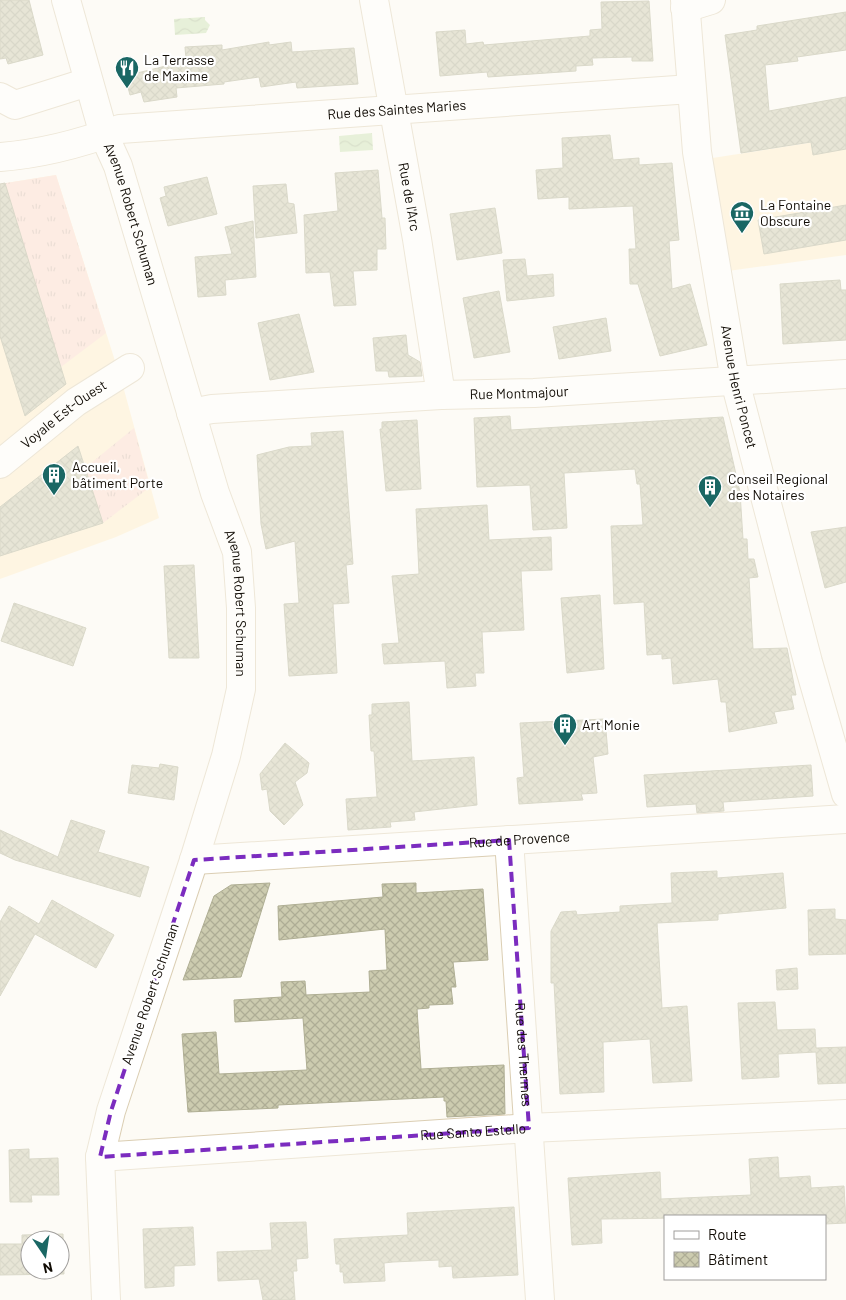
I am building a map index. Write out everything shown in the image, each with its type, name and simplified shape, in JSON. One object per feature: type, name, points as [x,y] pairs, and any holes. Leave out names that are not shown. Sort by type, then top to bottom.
[{"type":"street","name":"Avenue Robert Schuman","points":[[66,0],[104,135],[118,166],[215,492],[237,552],[241,608],[241,689],[226,756],[194,860],[110,1110],[100,1158],[106,1300]]},
{"type":"street","name":"Rue de l'Arc","points":[[374,0],[441,395]]},
{"type":"street","points":[[685,4],[711,0]]},
{"type":"street","name":"Avenue Henri Poncet","points":[[685,4],[696,152],[734,381],[808,662],[846,794]]},
{"type":"street","points":[[0,97],[15,105],[88,82]]},
{"type":"street","name":"Rue des Saintes Maries","points":[[0,157],[22,155],[104,135],[120,129],[691,89]]},
{"type":"street","name":"Voyale Est-Ouest","points":[[6,451],[76,402],[130,368]]},
{"type":"street","name":"Rue Montmajour","points":[[191,413],[212,409],[441,395],[534,393],[846,374]]},
{"type":"street","name":"Rue de Provence","points":[[194,860],[846,819]]},
{"type":"street","name":"Rue des Thermes","points":[[509,840],[540,1300]]},
{"type":"street","name":"Rue Santo Estello","points":[[100,1158],[528,1128],[846,1114]]},
{"type":"highlighted area","points":[[509,840],[529,1128],[100,1157],[111,1111],[194,860]]},
{"type":"shaded area","points":[[846,137],[846,255],[728,271],[706,159]]},
{"type":"shaded area","points":[[56,175],[123,386],[159,518],[116,537],[0,579],[0,184]]},
{"type":"green space","points":[[56,175],[106,333],[61,367],[0,184]]},
{"type":"green space","points":[[134,428],[150,487],[103,523],[85,468]]},
{"type":"water","points":[[205,17],[205,20],[210,25],[206,33],[175,35],[174,19]]},
{"type":"water","points":[[372,133],[373,150],[340,152],[339,136]]},
{"type":"building","points":[[0,0],[29,0],[43,55],[8,64],[6,58],[0,59]]},
{"type":"building","points":[[649,1],[653,61],[632,61],[632,57],[592,58],[593,65],[576,66],[576,71],[488,77],[487,72],[440,76],[436,32],[465,30],[466,44],[483,42],[484,45],[590,36],[590,30],[602,29],[601,2]]},
{"type":"building","points":[[846,12],[846,50],[797,57],[798,61],[765,65],[769,111],[846,97],[846,149],[813,155],[811,142],[741,153],[725,35],[757,30],[757,26]]},
{"type":"building","points":[[269,42],[269,45],[291,42],[292,52],[354,48],[358,84],[297,88],[296,82],[261,87],[259,77],[224,82],[224,84],[176,88],[177,97],[144,102],[141,92],[130,95],[125,76],[186,61],[185,47],[222,45],[222,50]]},
{"type":"building","points":[[610,135],[613,160],[639,158],[639,165],[672,163],[679,240],[669,241],[672,289],[690,284],[707,345],[660,356],[638,284],[630,284],[629,249],[636,249],[633,206],[569,209],[569,197],[538,199],[536,170],[563,168],[562,138]]},
{"type":"building","points":[[378,170],[382,218],[385,218],[386,249],[377,249],[377,270],[353,271],[356,305],[334,306],[330,272],[306,273],[304,215],[338,211],[335,173]]},
{"type":"building","points":[[207,177],[217,214],[168,226],[160,198],[166,196],[164,187]]},
{"type":"building","points":[[5,183],[66,384],[25,416],[0,336],[0,184]]},
{"type":"building","points":[[286,184],[288,203],[294,204],[297,233],[256,238],[253,186]]},
{"type":"building","points":[[846,205],[846,240],[764,254],[758,220]]},
{"type":"building","points":[[495,208],[502,253],[457,260],[450,214]]},
{"type":"building","points":[[253,221],[256,277],[225,280],[226,295],[198,297],[195,257],[232,254],[225,227]]},
{"type":"building","points":[[525,259],[527,276],[553,274],[554,296],[507,301],[503,260]]},
{"type":"building","points":[[840,280],[841,290],[846,290],[846,340],[783,344],[780,284]]},
{"type":"building","points":[[499,291],[510,352],[474,358],[463,298]]},
{"type":"building","points":[[299,314],[314,372],[270,380],[258,323]]},
{"type":"building","points":[[606,318],[611,351],[559,359],[553,327]]},
{"type":"building","points":[[406,335],[408,355],[420,362],[422,376],[389,377],[388,371],[376,371],[373,338]]},
{"type":"building","points":[[510,416],[511,430],[723,417],[740,492],[743,539],[747,539],[748,559],[754,559],[758,577],[749,578],[753,649],[787,648],[796,695],[791,695],[794,709],[774,712],[777,723],[729,732],[726,702],[721,702],[718,679],[673,684],[671,658],[662,659],[662,654],[647,655],[644,602],[614,604],[611,526],[643,525],[640,484],[637,484],[635,469],[564,473],[567,528],[533,530],[530,485],[477,487],[474,418]]},
{"type":"building","points":[[417,420],[421,489],[386,491],[380,429],[382,429],[382,422]]},
{"type":"building","points":[[343,431],[353,564],[346,565],[349,603],[333,604],[337,673],[289,676],[284,604],[299,603],[295,541],[266,549],[261,524],[257,455],[289,447],[312,446],[311,433]]},
{"type":"building","name":"Accueil, bâtiment Porte","points":[[78,446],[103,523],[0,556],[0,507]]},
{"type":"building","points":[[487,505],[489,540],[551,537],[552,570],[521,571],[524,630],[482,632],[484,673],[475,673],[476,686],[447,688],[445,661],[384,664],[382,644],[399,643],[392,576],[419,574],[416,509]]},
{"type":"building","points":[[846,527],[846,582],[825,588],[811,532]]},
{"type":"building","points":[[194,565],[199,658],[169,658],[164,566]]},
{"type":"building","points":[[600,595],[604,669],[567,673],[561,598]]},
{"type":"building","points":[[14,603],[86,628],[73,666],[1,641]]},
{"type":"building","points":[[409,702],[412,761],[474,757],[477,805],[414,812],[415,820],[390,822],[391,827],[348,830],[346,799],[377,797],[374,751],[371,751],[369,715],[372,715],[372,704]]},
{"type":"building","name":"Art Monie","points":[[605,719],[608,754],[593,757],[597,793],[581,794],[583,800],[519,804],[517,778],[524,777],[520,723]]},
{"type":"building","points":[[285,743],[309,763],[307,773],[295,782],[303,805],[284,825],[270,811],[267,789],[262,790],[260,774]]},
{"type":"building","points":[[160,764],[178,767],[174,800],[128,793],[132,765],[159,768]]},
{"type":"building","points":[[811,765],[813,796],[723,802],[724,811],[697,813],[696,804],[647,807],[644,775]]},
{"type":"building","points":[[71,820],[105,831],[98,852],[149,867],[140,897],[15,860],[0,853],[0,830],[58,857]]},
{"type":"building","points":[[717,871],[717,878],[783,873],[786,908],[718,914],[718,920],[657,923],[662,1008],[687,1006],[692,1081],[653,1083],[650,1039],[603,1042],[604,1092],[560,1094],[554,983],[551,983],[551,931],[561,912],[576,911],[577,915],[620,912],[620,906],[672,903],[671,873]]},
{"type":"building","points":[[270,883],[241,977],[183,980],[214,896],[231,885]]},
{"type":"building","points":[[416,883],[416,893],[483,889],[488,960],[453,962],[456,987],[451,987],[453,1004],[429,1005],[429,1008],[417,1009],[421,1069],[504,1065],[505,1114],[447,1117],[444,1097],[278,1105],[278,1108],[188,1112],[182,1034],[216,1032],[219,1074],[307,1070],[303,1018],[235,1022],[234,1000],[282,997],[281,982],[305,981],[306,995],[370,992],[369,971],[387,970],[385,929],[279,940],[278,906],[383,897],[382,884]]},
{"type":"building","points":[[52,900],[114,935],[96,968],[35,934],[0,996],[0,922],[9,906],[39,924]]},
{"type":"building","points":[[835,909],[835,919],[846,920],[846,954],[809,955],[808,910]]},
{"type":"building","points":[[797,968],[798,989],[777,990],[776,970]]},
{"type":"building","points":[[775,1002],[777,1030],[815,1029],[816,1048],[846,1047],[846,1083],[818,1084],[816,1052],[778,1054],[779,1077],[742,1079],[738,1003]]},
{"type":"building","points":[[29,1149],[29,1159],[58,1158],[59,1195],[31,1195],[32,1202],[10,1202],[9,1150]]},
{"type":"building","points":[[778,1157],[779,1178],[810,1176],[811,1188],[844,1186],[846,1223],[826,1224],[826,1215],[664,1215],[664,1218],[601,1219],[602,1243],[572,1245],[568,1178],[660,1172],[661,1199],[751,1195],[749,1159]]},
{"type":"building","points":[[514,1207],[518,1275],[453,1278],[452,1266],[439,1267],[439,1260],[393,1262],[384,1263],[385,1281],[344,1283],[343,1272],[340,1272],[340,1264],[336,1264],[334,1239],[408,1235],[407,1213]]},
{"type":"building","points":[[306,1222],[308,1258],[296,1259],[297,1271],[293,1271],[295,1300],[263,1300],[259,1279],[218,1281],[217,1252],[272,1250],[270,1223]]},
{"type":"building","points":[[193,1227],[195,1265],[174,1266],[174,1286],[145,1288],[143,1229]]},
{"type":"building","points":[[0,1244],[20,1244],[20,1275],[0,1275]]},
{"type":"place","name":"La Terrasse de Maxime","points":[[127,89]]},
{"type":"place","name":"La Fontaine Obscure","points":[[742,234]]},
{"type":"place","name":"Accueil, bâtiment Porte","points":[[54,496]]},
{"type":"place","name":"Conseil Regional des Notaires","points":[[710,508]]},
{"type":"place","name":"Art Monie","points":[[565,746]]}]
